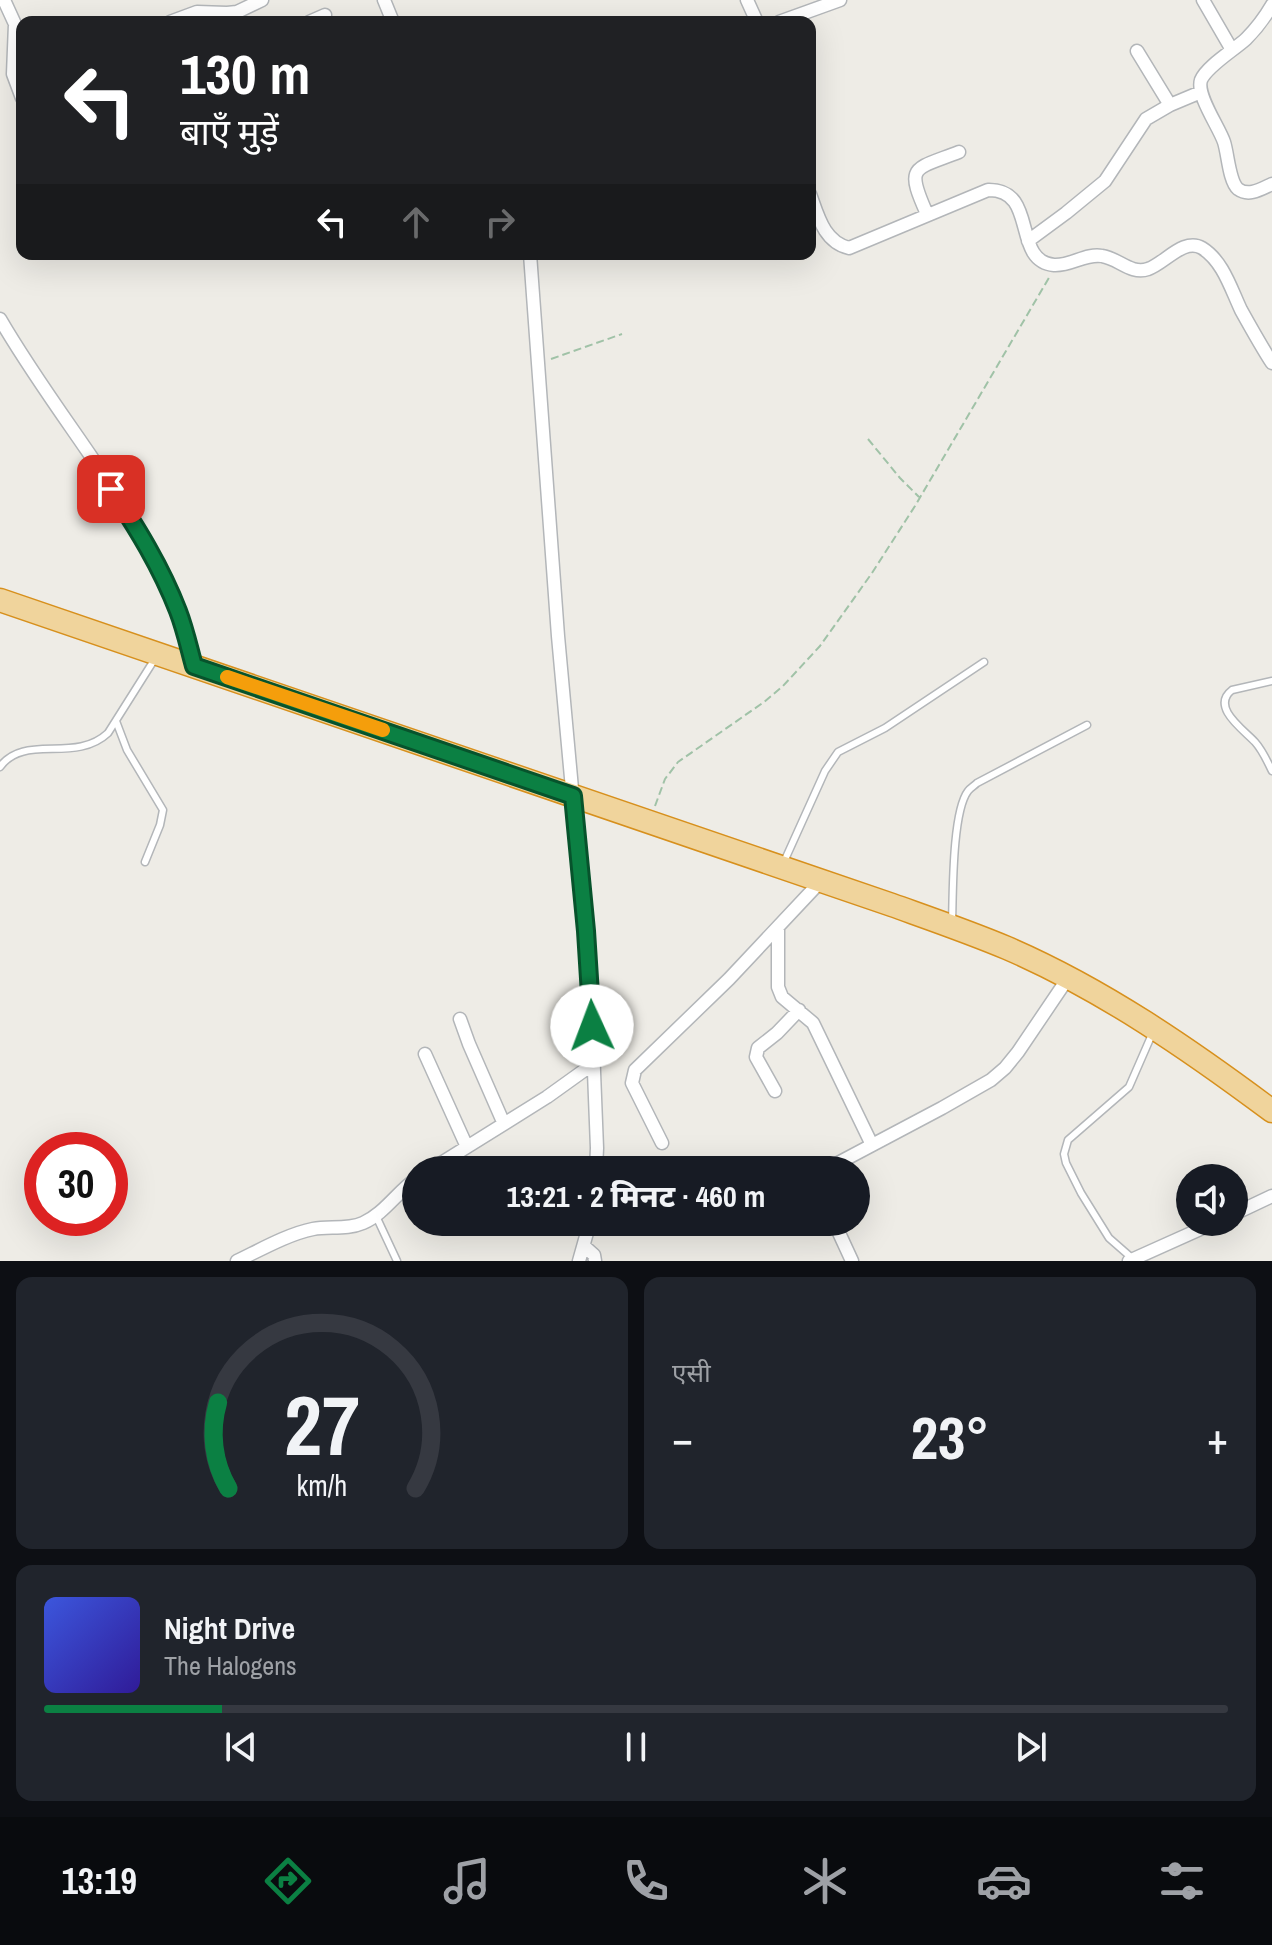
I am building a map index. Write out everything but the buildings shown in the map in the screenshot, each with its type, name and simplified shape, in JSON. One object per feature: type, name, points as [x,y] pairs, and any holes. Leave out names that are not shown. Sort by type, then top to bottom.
[{"type":"highway","points":[[0,600],[650,821],[1008,949],[1108,999],[1224,1075],[1272,1111]]},
{"type":"street","points":[[4,0],[15,24],[16,36]]},
{"type":"street","points":[[215,16],[237,12],[262,0]]},
{"type":"street","points":[[796,16],[840,0]]},
{"type":"street","points":[[1203,0],[1232,50]]},
{"type":"street","points":[[1272,5],[1258,25],[1206,72],[1200,83],[1201,92],[1224,142],[1233,183],[1238,189],[1252,193],[1272,184]]},
{"type":"street","points":[[186,16],[197,12],[207,16]]},
{"type":"street","points":[[1137,51],[1170,105]]},
{"type":"street","points":[[16,54],[13,74],[16,82]]},
{"type":"street","points":[[1028,241],[1105,181],[1146,119],[1201,92]]},
{"type":"street","points":[[927,214],[915,188],[915,174],[926,165],[959,152]]},
{"type":"street","points":[[816,208],[832,240],[839,246],[849,248],[988,190],[1003,191],[1012,197],[1032,251],[1049,264],[1100,255],[1143,271],[1181,249],[1197,246],[1219,265],[1272,363]]},
{"type":"street","points":[[530,260],[558,636],[583,799],[596,1156]]},
{"type":"street","points":[[0,319],[145,541],[179,615],[194,666]]},
{"type":"street","points":[[662,1143],[632,1083],[635,1070],[729,979],[821,881]]},
{"type":"street","points":[[778,927],[778,987],[782,997],[813,1023],[820,1034],[872,1145]]},
{"type":"street","points":[[851,1156],[991,1080],[1018,1052],[1068,978]]},
{"type":"street","points":[[775,1091],[756,1052],[799,1010]]},
{"type":"street","points":[[460,1019],[504,1124]]},
{"type":"street","points":[[425,1054],[467,1147]]},
{"type":"street","points":[[453,1156],[547,1097],[593,1064]]},
{"type":"street","points":[[237,1261],[303,1232],[354,1226],[376,1216],[402,1188]]},
{"type":"street","points":[[1248,1207],[1272,1196]]},
{"type":"street","points":[[840,1236],[852,1261]]},
{"type":"street","points":[[1131,1260],[1185,1236]]},
{"type":"street","points":[[579,1261],[589,1251]]},
{"type":"lane","points":[[0,767],[9,757],[25,750],[70,749],[89,746],[100,740],[116,721],[158,654]]},
{"type":"lane","points":[[782,867],[825,771],[838,752],[885,728],[984,662]]},
{"type":"lane","points":[[1272,681],[1232,690],[1225,699],[1231,719],[1257,744],[1272,771]]},
{"type":"lane","points":[[116,721],[127,750],[163,810],[145,862]]},
{"type":"lane","points":[[952,927],[954,853],[961,808],[969,789],[1087,725]]},
{"type":"lane","points":[[1131,1260],[1109,1238],[1081,1193],[1064,1154],[1068,1140],[1129,1087],[1155,1029]]},
{"type":"lane","points":[[376,1216],[397,1261]]},
{"type":"path","points":[[650,821],[665,779],[678,762],[783,686],[811,656],[872,573],[920,498],[1056,265]]},
{"type":"path","points":[[555,358],[622,334]]},
{"type":"path","points":[[868,439],[920,498]]},
{"type":"slow traffic","points":[[227,677],[383,730]]},
{"type":"route","points":[[111,489],[145,541],[165,580],[194,666],[573,796],[592,1026]]}]
